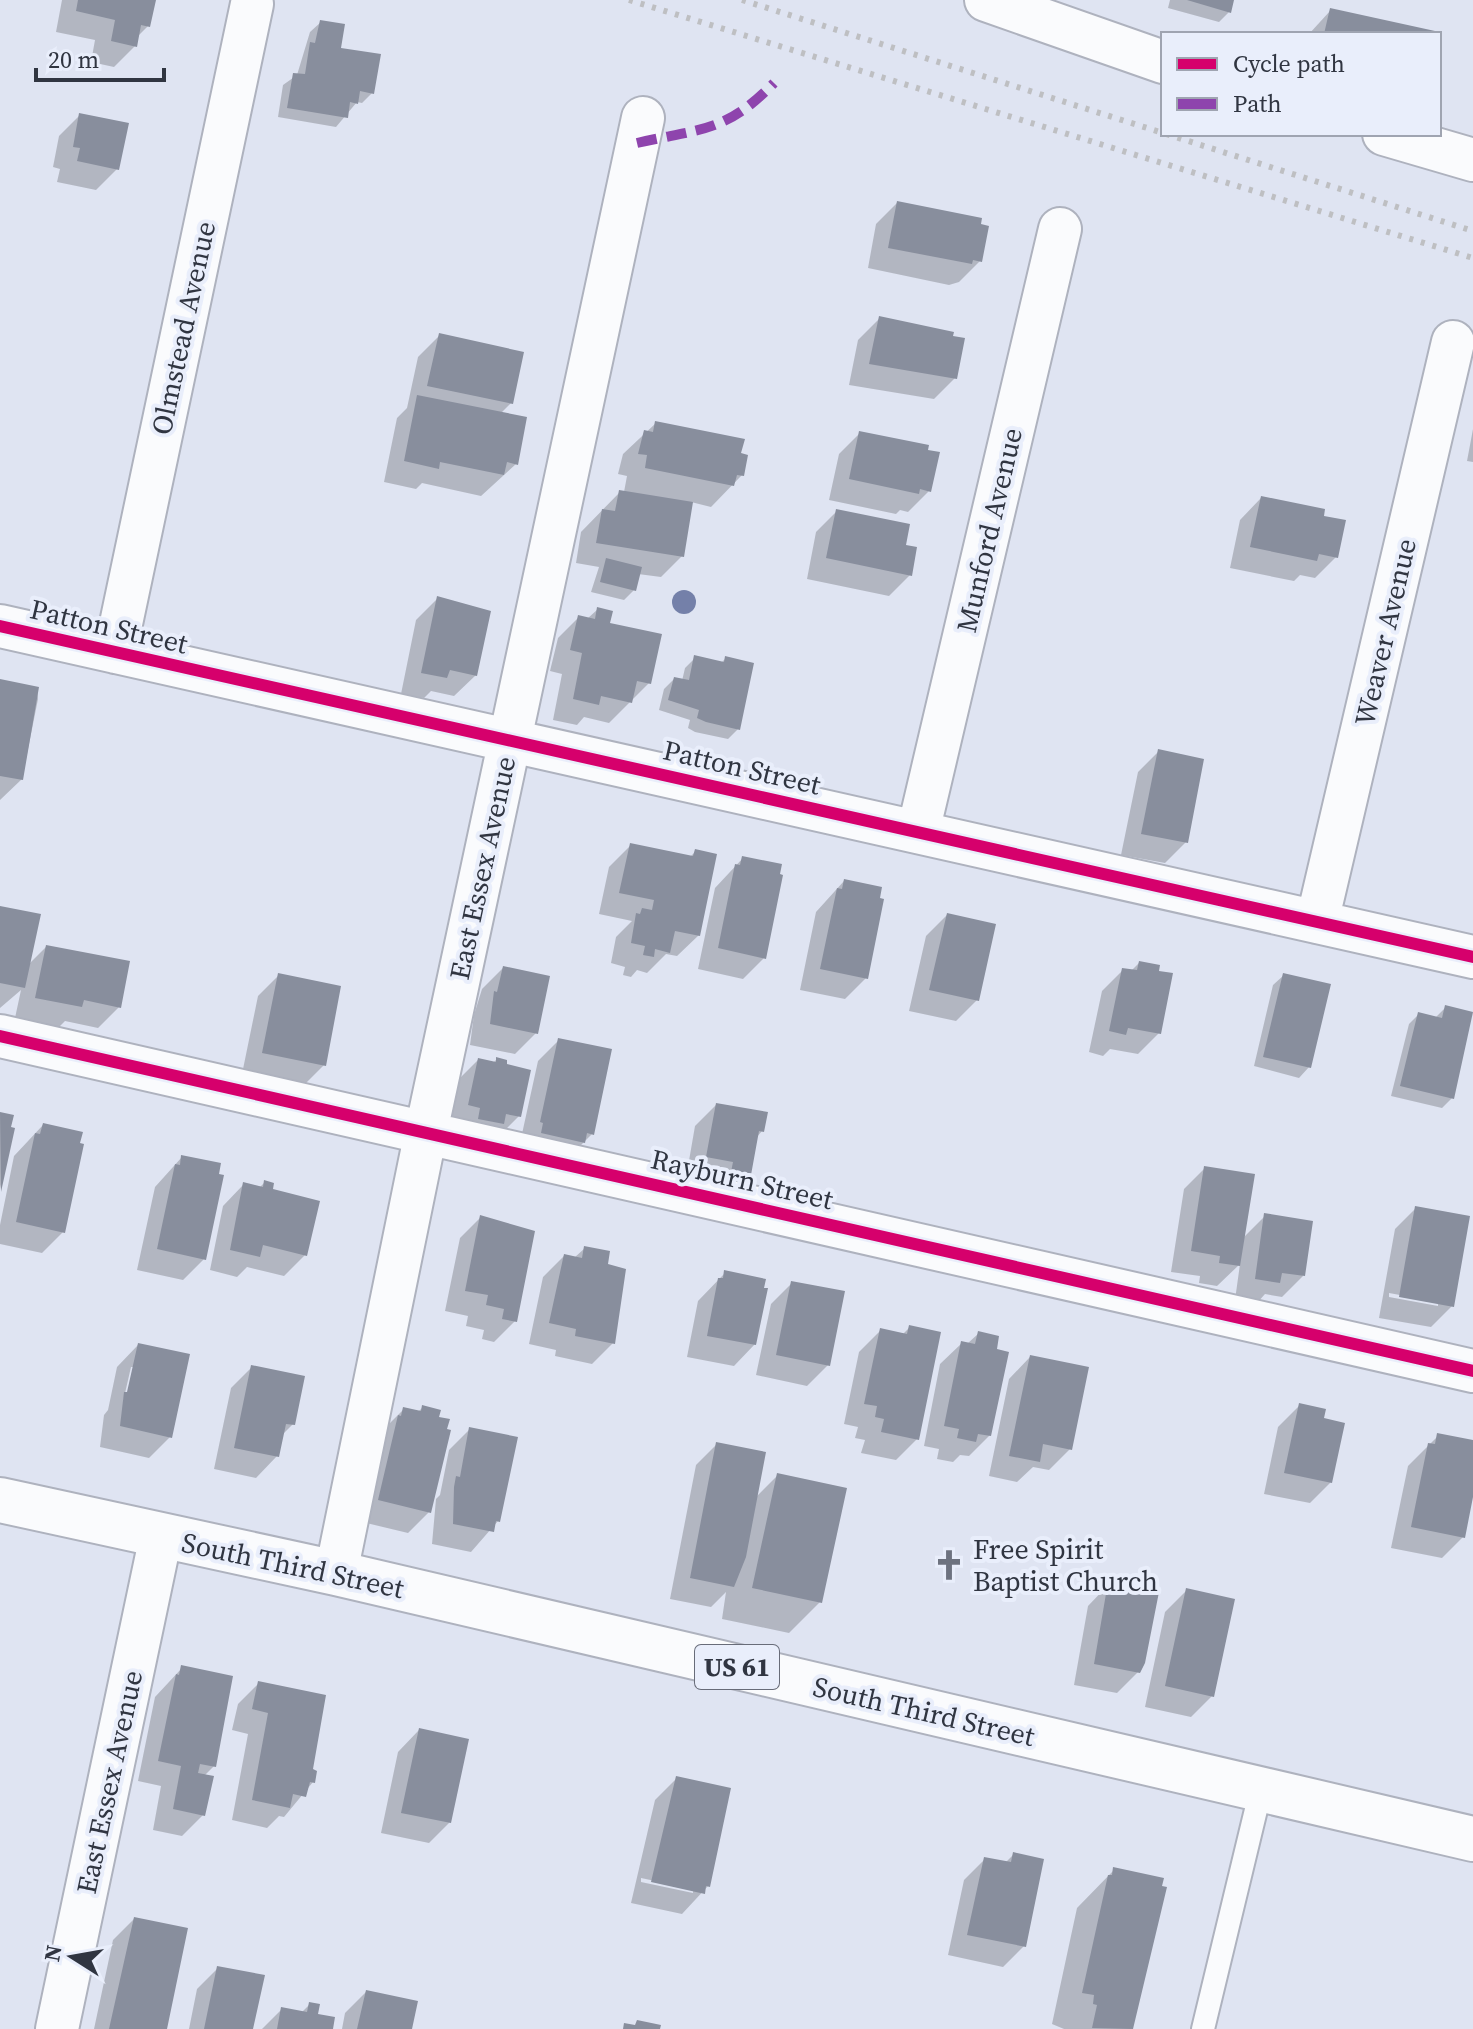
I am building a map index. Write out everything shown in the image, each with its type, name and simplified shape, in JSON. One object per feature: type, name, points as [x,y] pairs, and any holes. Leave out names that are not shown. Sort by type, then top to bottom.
[{"type":"main road","name":"South Third Street","points":[[0,1500],[336,1573],[1473,1839]]},
{"type":"street","points":[[986,0],[1161,61]]},
{"type":"street","name":"Olmstead Avenue","points":[[115,652],[252,4]]},
{"type":"street","name":"East Essex Avenue","points":[[336,1573],[426,1132],[643,118]]},
{"type":"street","points":[[1391,136],[1473,160]]},
{"type":"street","name":"Munford Avenue","points":[[918,832],[1060,229]]},
{"type":"street","name":"Weaver Avenue","points":[[1317,922],[1453,342]]},
{"type":"street","name":"Patton Street","points":[[0,626],[510,738],[1473,957]]},
{"type":"street","name":"Rayburn Street","points":[[0,1036],[1473,1371]]},
{"type":"street","name":"East Essex Avenue","points":[[57,2029],[161,1536]]},
{"type":"lane","points":[[1203,2029],[1261,1789]]},
{"type":"building","points":[[78,0],[156,0],[150,27],[141,25],[137,47],[111,41],[115,20],[76,11]]},
{"type":"building","points":[[1187,0],[1234,0],[1231,13]]},
{"type":"building","points":[[1330,8],[1435,31],[1435,32],[1324,32]]},
{"type":"building","points":[[320,20],[345,24],[341,48],[381,54],[374,94],[360,91],[358,104],[350,102],[348,118],[287,108],[293,73],[305,74],[310,42],[315,43]]},
{"type":"building","points":[[79,113],[129,123],[119,170],[77,161],[80,148],[73,147]]},
{"type":"building","points":[[897,201],[982,218],[981,224],[989,226],[982,262],[973,260],[972,264],[888,248]]},
{"type":"building","points":[[879,316],[954,332],[953,336],[965,338],[957,379],[869,364]]},
{"type":"building","points":[[439,333],[524,352],[513,404],[427,386]]},
{"type":"building","points":[[417,395],[527,417],[518,465],[507,462],[504,475],[440,462],[439,469],[404,461]]},
{"type":"building","points":[[655,421],[745,439],[741,453],[748,455],[744,476],[737,475],[734,486],[645,468],[647,455],[638,454],[644,430],[653,432]]},
{"type":"building","points":[[859,431],[929,445],[928,450],[940,452],[931,492],[920,489],[919,494],[849,479]]},
{"type":"building","points":[[619,490],[693,502],[684,557],[596,543],[602,509],[615,511]]},
{"type":"building","points":[[1261,496],[1325,509],[1324,516],[1346,520],[1338,558],[1319,554],[1317,561],[1250,547]]},
{"type":"building","points":[[836,509],[910,524],[906,545],[917,547],[912,576],[826,558]]},
{"type":"building","points":[[606,558],[642,567],[636,591],[600,582]]},
{"type":"building","points":[[437,596],[491,611],[477,676],[450,670],[447,678],[421,673]]},
{"type":"building","points":[[597,607],[613,611],[610,623],[662,634],[651,684],[637,681],[632,703],[601,696],[599,705],[573,699],[582,653],[570,650],[578,615],[595,619]]},
{"type":"building","points":[[694,655],[724,662],[725,656],[754,663],[740,730],[706,722],[697,718],[699,710],[668,700],[674,677],[689,680]]},
{"type":"building","points":[[0,679],[39,687],[23,780],[0,776]]},
{"type":"building","points":[[1158,749],[1204,759],[1188,843],[1141,834]]},
{"type":"building","points":[[630,843],[693,856],[695,849],[717,854],[700,936],[675,931],[670,953],[655,949],[654,957],[643,955],[645,946],[631,943],[636,913],[640,914],[642,908],[652,910],[654,900],[619,893]]},
{"type":"building","points":[[742,856],[782,864],[780,874],[783,875],[766,959],[718,948],[735,864],[740,865]]},
{"type":"building","points":[[844,879],[882,887],[880,898],[884,899],[868,979],[820,969],[837,888],[842,889]]},
{"type":"building","points":[[0,906],[41,914],[25,988],[0,983]]},
{"type":"building","points":[[947,913],[996,924],[979,1001],[929,990]]},
{"type":"building","points":[[46,945],[130,961],[121,1008],[84,1000],[82,1007],[35,998]]},
{"type":"building","points":[[1139,961],[1160,965],[1159,971],[1173,973],[1161,1034],[1128,1028],[1126,1035],[1109,1031],[1122,968],[1137,970]]},
{"type":"building","points":[[503,966],[550,976],[538,1034],[490,1024],[494,991],[497,992]]},
{"type":"building","points":[[278,973],[341,986],[326,1066],[262,1053]]},
{"type":"building","points":[[1283,973],[1331,984],[1311,1068],[1263,1057]]},
{"type":"building","points":[[1445,1005],[1473,1012],[1454,1099],[1400,1086],[1418,1012],[1442,1018]]},
{"type":"building","points":[[558,1038],[612,1049],[594,1135],[587,1133],[585,1143],[541,1133],[543,1123],[540,1122]]},
{"type":"building","points":[[496,1057],[507,1060],[507,1064],[531,1070],[521,1117],[506,1114],[504,1124],[478,1119],[480,1108],[468,1105],[478,1058],[496,1062]]},
{"type":"building","points":[[716,1103],[768,1112],[764,1132],[759,1131],[751,1175],[731,1172],[733,1162],[706,1157]]},
{"type":"building","points":[[0,1112],[14,1115],[11,1127],[15,1128],[1,1192]]},
{"type":"building","points":[[43,1123],[83,1132],[80,1143],[84,1144],[65,1233],[16,1222],[35,1133],[40,1134]]},
{"type":"building","points":[[181,1155],[221,1163],[219,1174],[224,1175],[206,1260],[157,1249],[175,1164],[180,1165]]},
{"type":"building","points":[[1204,1166],[1255,1174],[1240,1266],[1219,1263],[1220,1256],[1191,1251]]},
{"type":"building","points":[[264,1180],[274,1183],[273,1189],[320,1201],[307,1256],[263,1245],[260,1257],[230,1250],[243,1182],[263,1187]]},
{"type":"building","points":[[1415,1206],[1470,1216],[1454,1307],[1399,1297]]},
{"type":"building","points":[[1264,1213],[1313,1221],[1305,1276],[1282,1273],[1280,1283],[1255,1279]]},
{"type":"building","points":[[480,1215],[535,1231],[517,1322],[502,1319],[504,1309],[486,1305],[488,1295],[465,1291]]},
{"type":"building","points":[[584,1246],[610,1251],[608,1264],[626,1269],[615,1344],[575,1336],[576,1329],[549,1323],[564,1254],[582,1258]]},
{"type":"building","points":[[724,1270],[766,1279],[764,1288],[768,1288],[756,1345],[707,1336],[718,1278],[723,1278]]},
{"type":"building","points":[[791,1281],[845,1291],[830,1366],[776,1355]]},
{"type":"building","points":[[909,1325],[941,1332],[919,1440],[881,1432],[884,1419],[875,1417],[877,1406],[864,1404],[880,1328],[907,1334]]},
{"type":"building","points":[[978,1331],[999,1336],[997,1349],[1009,1352],[991,1436],[978,1434],[976,1442],[957,1438],[959,1429],[944,1426],[961,1341],[975,1344]]},
{"type":"building","points":[[138,1343],[190,1354],[172,1438],[120,1426],[124,1392],[127,1392]]},
{"type":"building","points":[[1030,1355],[1089,1367],[1072,1450],[1043,1444],[1040,1462],[1009,1456]]},
{"type":"building","points":[[251,1365],[305,1376],[295,1425],[286,1424],[279,1457],[234,1448]]},
{"type":"building","points":[[1299,1403],[1326,1409],[1324,1418],[1345,1423],[1332,1483],[1284,1473]]},
{"type":"building","points":[[422,1405],[441,1410],[439,1417],[450,1419],[447,1429],[451,1430],[431,1513],[378,1500],[398,1415],[401,1416],[403,1407],[421,1411]]},
{"type":"building","points":[[469,1427],[518,1437],[500,1522],[496,1521],[494,1532],[453,1524],[454,1487],[456,1476],[460,1477]]},
{"type":"building","points":[[1437,1433],[1473,1440],[1473,1497],[1465,1538],[1411,1527],[1428,1443],[1435,1444]]},
{"type":"building","points":[[716,1442],[766,1452],[746,1557],[734,1587],[690,1578]]},
{"type":"building","points":[[777,1473],[847,1488],[822,1603],[752,1588]]},
{"type":"building","points":[[1108,1582],[1159,1592],[1145,1663],[1140,1673],[1094,1664]]},
{"type":"building","points":[[1186,1588],[1235,1599],[1214,1697],[1165,1686]]},
{"type":"building","points":[[181,1665],[233,1676],[216,1767],[200,1764],[198,1773],[214,1776],[205,1816],[173,1809],[181,1766],[158,1761],[176,1674],[179,1675]]},
{"type":"building","points":[[258,1681],[326,1695],[313,1769],[317,1771],[315,1783],[310,1782],[306,1797],[293,1794],[290,1808],[252,1800],[268,1713],[252,1709]]},
{"type":"building","points":[[419,1728],[469,1739],[451,1823],[401,1813]]},
{"type":"building","points":[[676,1776],[731,1788],[710,1887],[706,1886],[705,1894],[651,1882]]},
{"type":"building","points":[[1013,1852],[1044,1859],[1026,1947],[967,1935],[984,1857],[1011,1862]]},
{"type":"building","points":[[1113,1867],[1164,1878],[1162,1886],[1167,1887],[1133,2029],[1092,2028],[1097,2005],[1093,2004],[1094,1995],[1082,1993],[1108,1875],[1112,1875]]},
{"type":"building","points":[[134,1917],[188,1928],[167,2029],[109,2029]]},
{"type":"building","points":[[217,1966],[265,1975],[253,2029],[204,2029]]},
{"type":"building","points":[[366,1990],[418,2001],[412,2029],[357,2029]]},
{"type":"building","points":[[309,2002],[320,2004],[318,2014],[335,2017],[333,2029],[277,2029],[281,2007],[307,2012]]},
{"type":"building","points":[[637,2020],[661,2025],[660,2029],[623,2029],[624,2023],[635,2025]]},
{"type":"railway","points":[[629,0],[1473,258]]},
{"type":"railway","points":[[742,0],[1161,132]]},
{"type":"railway","points":[[1172,136],[1473,231]]},
{"type":"marked path","points":[[637,143],[696,131],[726,120],[774,83]]},
{"type":"cycle path","points":[[0,626],[1473,957]]},
{"type":"cycle path","points":[[0,1036],[1473,1371]]},
{"type":"place","name":"Free Spirit Baptist Church","points":[[949,1565]]}]
